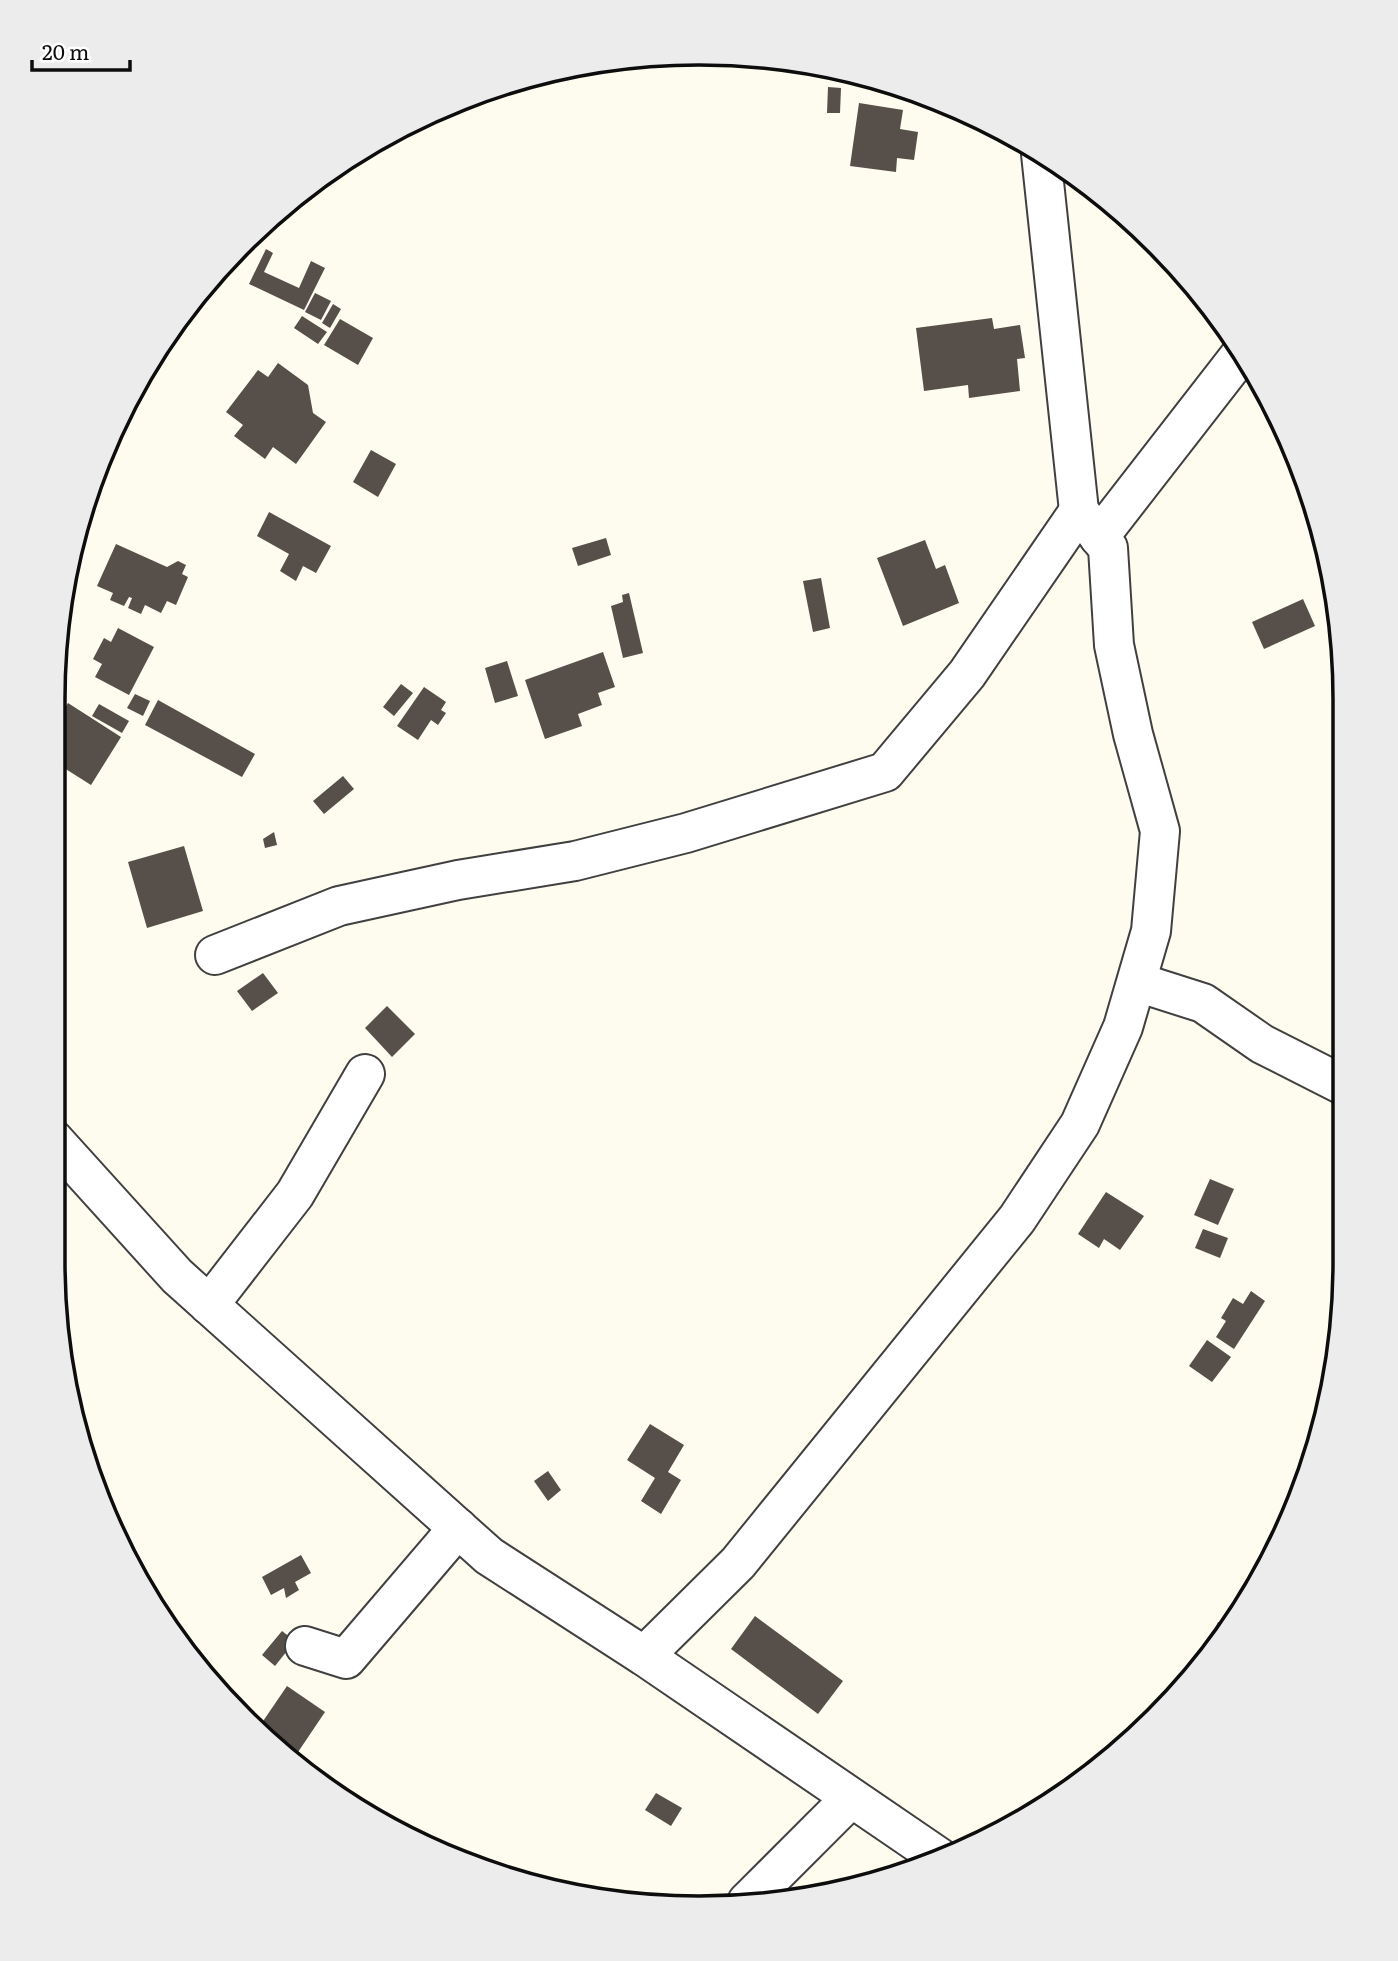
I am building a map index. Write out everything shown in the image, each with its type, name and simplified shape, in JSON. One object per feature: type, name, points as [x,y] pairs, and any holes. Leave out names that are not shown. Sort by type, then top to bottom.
[{"type":"street","points":[[644,1656],[738,1563],[1017,1219],[1080,1124],[1122,1027],[1151,931],[1160,831],[1133,734],[1114,645],[1108,548],[1089,524],[1043,167]]},
{"type":"street","points":[[215,955],[339,906],[458,880],[575,861],[686,832],[886,772],[1089,524],[1235,361]]},
{"type":"street","points":[[1137,982],[1203,1003],[1262,1044],[1333,1080]]},
{"type":"street","points":[[209,1304],[295,1194],[365,1074]]},
{"type":"street","points":[[65,1153],[177,1276],[489,1556],[644,1656],[931,1852]]},
{"type":"street","points":[[305,1646],[346,1660],[458,1528]]},
{"type":"street","points":[[755,1894],[851,1798]]},
{"type":"building","points":[[828,87],[841,88],[840,113],[827,113]]},
{"type":"building","points":[[859,103],[903,110],[900,129],[918,132],[914,160],[897,158],[896,172],[850,166]]},
{"type":"building","points":[[266,249],[273,253],[264,272],[299,288],[311,261],[325,268],[304,310],[249,284]]},
{"type":"building","points":[[315,293],[331,301],[321,320],[305,312]]},
{"type":"building","points":[[333,304],[341,309],[330,328],[322,323]]},
{"type":"building","points":[[302,316],[327,332],[318,344],[294,328]]},
{"type":"building","points":[[992,318],[994,329],[1020,325],[1025,358],[1017,359],[1020,391],[969,398],[968,385],[924,391],[916,328]]},
{"type":"building","points":[[340,319],[373,338],[358,365],[324,345]]},
{"type":"building","points":[[278,363],[308,385],[313,413],[326,422],[296,464],[273,447],[265,459],[234,436],[243,425],[226,412],[258,370],[268,377]]},
{"type":"building","points":[[371,450],[396,464],[378,497],[353,482]]},
{"type":"building","points":[[269,512],[331,546],[316,573],[303,566],[296,581],[280,571],[289,554],[257,536]]},
{"type":"building","points":[[606,538],[611,555],[578,566],[572,548]]},
{"type":"building","points":[[925,540],[936,569],[945,565],[959,603],[903,626],[877,558]]},
{"type":"building","points":[[116,544],[167,567],[178,561],[186,565],[182,574],[188,577],[176,605],[167,601],[161,613],[145,605],[141,614],[128,608],[132,598],[129,597],[124,606],[110,600],[113,593],[97,586]]},
{"type":"building","points":[[821,578],[830,628],[813,632],[803,581]]},
{"type":"building","points":[[629,593],[643,653],[623,658],[611,606],[623,602],[622,595]]},
{"type":"building","points":[[1303,599],[1315,626],[1264,649],[1252,622]]},
{"type":"building","points":[[118,628],[154,647],[129,695],[95,677],[102,664],[93,659],[104,638],[111,642]]},
{"type":"building","points":[[603,652],[615,687],[598,693],[602,705],[578,714],[582,726],[545,739],[525,680]]},
{"type":"building","points":[[507,661],[518,696],[495,703],[485,668]]},
{"type":"building","points":[[401,684],[413,693],[394,716],[383,707]]},
{"type":"building","points":[[424,687],[446,702],[441,710],[446,713],[438,725],[431,720],[418,740],[397,726]]},
{"type":"building","points":[[135,694],[150,701],[143,716],[127,708]]},
{"type":"building","points":[[158,700],[255,754],[242,777],[145,725]]},
{"type":"building","points":[[68,703],[121,737],[91,785],[65,769],[65,708]]},
{"type":"building","points":[[99,704],[129,721],[122,733],[92,716]]},
{"type":"building","points":[[343,776],[354,789],[324,814],[313,801]]},
{"type":"building","points":[[274,832],[277,845],[265,848],[263,839]]},
{"type":"building","points":[[184,846],[203,911],[147,928],[128,862]]},
{"type":"building","points":[[263,973],[278,993],[252,1011],[237,991]]},
{"type":"building","points":[[387,1006],[415,1034],[392,1057],[365,1028]]},
{"type":"building","points":[[1210,1179],[1234,1189],[1218,1225],[1194,1215]]},
{"type":"building","points":[[1106,1192],[1144,1216],[1120,1250],[1104,1239],[1099,1248],[1078,1234]]},
{"type":"building","points":[[1203,1229],[1228,1238],[1220,1258],[1195,1248]]},
{"type":"building","points":[[1251,1291],[1265,1301],[1234,1349],[1216,1337],[1226,1321],[1221,1318],[1233,1298],[1243,1304]]},
{"type":"building","points":[[1207,1340],[1231,1357],[1212,1382],[1189,1366]]},
{"type":"building","points":[[650,1424],[684,1445],[668,1472],[681,1480],[661,1514],[641,1501],[655,1478],[627,1460]]},
{"type":"building","points":[[548,1471],[561,1490],[548,1501],[534,1481]]},
{"type":"building","points":[[301,1555],[311,1573],[295,1582],[299,1590],[286,1598],[284,1588],[271,1595],[262,1577]]},
{"type":"building","points":[[755,1616],[843,1681],[818,1714],[731,1649]]},
{"type":"building","points":[[282,1631],[295,1641],[275,1666],[262,1655]]},
{"type":"building","points":[[287,1686],[325,1712],[298,1753],[263,1721]]},
{"type":"building","points":[[656,1793],[682,1808],[671,1826],[645,1810]]}]
